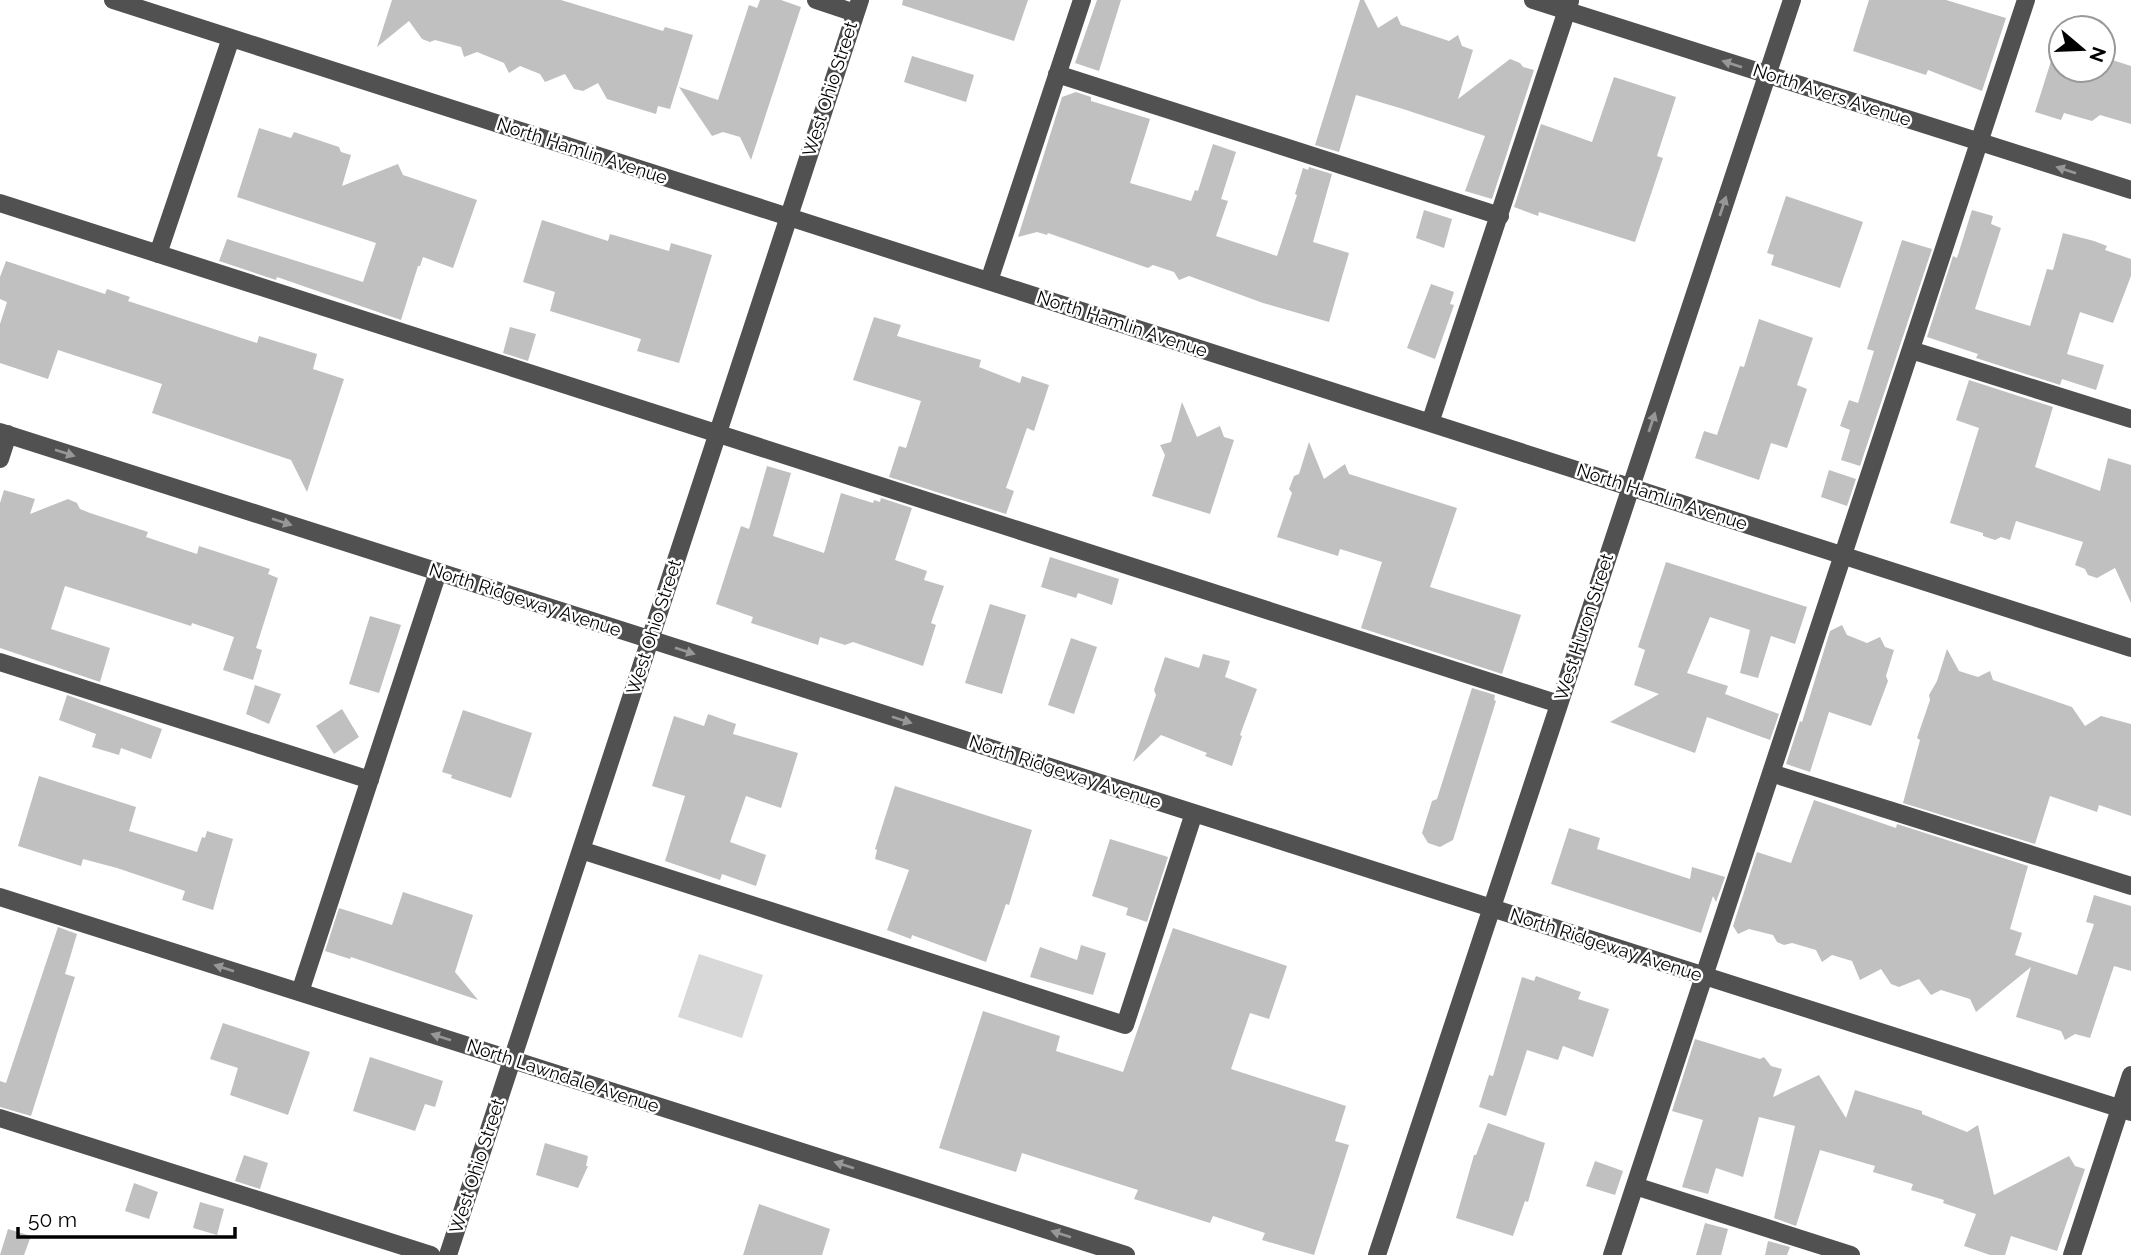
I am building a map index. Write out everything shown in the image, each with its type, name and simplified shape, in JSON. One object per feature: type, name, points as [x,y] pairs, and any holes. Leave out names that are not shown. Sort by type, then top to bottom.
[{"type":"street","name":"North Hamlin Avenue","points":[[113,0],[2131,648]]},
{"type":"street","points":[[816,0],[857,7]]},
{"type":"street","points":[[989,281],[1082,0]]},
{"type":"street","name":"North Avers Avenue","points":[[1533,0],[1569,5],[1767,75],[2131,190]]},
{"type":"street","name":"West Huron Street","points":[[1377,1255],[1792,0]]},
{"type":"street","points":[[1612,1255],[2026,0]]},
{"type":"street","points":[[1430,423],[1569,5]]},
{"type":"street","name":"West Ohio Street","points":[[448,1255],[857,7]]},
{"type":"street","points":[[158,254],[231,38]]},
{"type":"street","points":[[1057,74],[1500,216]]},
{"type":"street","points":[[0,203],[1559,704]]},
{"type":"street","points":[[1911,350],[2131,419]]},
{"type":"street","points":[[0,458],[4,433]]},
{"type":"street","name":"North Ridgeway Avenue","points":[[4,433],[2125,1110]]},
{"type":"street","points":[[300,992],[438,572]]},
{"type":"street","points":[[0,662],[370,780]]},
{"type":"street","points":[[1771,773],[2131,886]]},
{"type":"street","points":[[581,850],[1125,1025],[1194,813]]},
{"type":"street","name":"North Lawndale Avenue","points":[[0,897],[1126,1255]]},
{"type":"street","points":[[2072,1255],[2125,1110],[2131,1075]]},
{"type":"street","points":[[0,1118],[431,1255]]},
{"type":"street","points":[[1635,1186],[1852,1255]]},
{"type":"shaded area","points":[[699,954],[763,975],[742,1038],[678,1017]]},
{"type":"building","points":[[392,0],[561,0],[663,31],[665,27],[693,35],[670,109],[658,106],[656,114],[607,99],[598,83],[583,91],[574,89],[565,74],[545,82],[540,74],[520,66],[509,73],[504,63],[477,52],[464,57],[461,47],[422,39],[409,21],[377,47]]},
{"type":"building","points":[[760,0],[781,0],[801,7],[751,160],[740,137],[723,132],[712,136],[679,87],[718,100],[749,5],[757,8]]},
{"type":"building","points":[[903,0],[1028,0],[1014,41],[902,5]]},
{"type":"building","points":[[1097,0],[1121,0],[1099,71],[1075,63]]},
{"type":"building","points":[[1360,0],[1364,0],[1378,28],[1397,16],[1401,25],[1449,41],[1458,35],[1462,46],[1473,50],[1458,99],[1510,59],[1534,70],[1492,199],[1465,191],[1485,136],[1403,109],[1356,95],[1339,152],[1315,145]]},
{"type":"building","points":[[1869,0],[1946,0],[2006,18],[1982,91],[1928,70],[1926,75],[1853,51]]},
{"type":"building","points":[[912,56],[974,75],[966,102],[904,82]]},
{"type":"building","points":[[2117,62],[2131,66],[2131,124],[2100,115],[2092,121],[2064,113],[2061,120],[2035,112],[2047,74],[2047,84],[2117,84]]},
{"type":"building","points":[[1614,77],[1676,97],[1657,156],[1663,158],[1635,242],[1539,212],[1538,216],[1514,207],[1541,124],[1592,142]]},
{"type":"building","points":[[1076,92],[1091,97],[1091,101],[1150,119],[1130,183],[1191,201],[1195,190],[1198,191],[1213,144],[1236,152],[1221,199],[1228,201],[1216,236],[1277,256],[1303,168],[1308,170],[1309,167],[1332,174],[1313,242],[1349,253],[1329,322],[1263,303],[1189,276],[1179,280],[1174,272],[1153,265],[1148,268],[1048,233],[1037,232],[1018,237],[1062,97]]},
{"type":"building","points":[[259,128],[291,138],[294,132],[339,147],[341,152],[351,155],[342,186],[398,164],[403,175],[477,200],[453,268],[423,257],[401,320],[277,277],[276,280],[219,261],[227,239],[363,282],[376,243],[237,197]]},
{"type":"building","points":[[1786,196],[1863,222],[1840,288],[1771,265],[1774,255],[1767,253]]},
{"type":"building","points":[[1424,210],[1452,219],[1444,248],[1416,238]]},
{"type":"building","points":[[1972,210],[1993,216],[1991,224],[2001,228],[1975,309],[2030,326],[2047,269],[2053,270],[2063,233],[2094,241],[2107,246],[2105,250],[2131,259],[2131,276],[2113,323],[2080,312],[2067,354],[2104,365],[2096,390],[2062,379],[2060,385],[1976,358],[1978,354],[1927,337],[1953,256],[1957,258]]},
{"type":"building","points":[[542,220],[608,241],[610,234],[669,251],[671,243],[712,255],[679,363],[637,351],[641,339],[550,311],[555,292],[523,282]]},
{"type":"building","points":[[1902,240],[1932,249],[1860,466],[1841,460],[1850,430],[1840,426],[1849,400],[1858,403],[1874,351],[1867,349]]},
{"type":"building","points":[[6,261],[105,294],[107,289],[130,297],[128,301],[257,343],[259,336],[317,354],[313,369],[344,379],[307,492],[291,460],[152,413],[162,384],[58,350],[48,379],[0,363],[0,324],[7,302],[0,299],[0,277]]},
{"type":"building","points":[[1431,284],[1454,292],[1450,304],[1454,305],[1435,359],[1407,348]]},
{"type":"building","points":[[874,317],[901,325],[897,336],[981,360],[979,367],[1020,383],[1022,376],[1049,385],[1034,431],[1027,428],[1006,488],[1014,491],[1006,514],[889,477],[899,446],[906,448],[921,401],[853,380]]},
{"type":"building","points":[[1759,319],[1813,338],[1797,385],[1807,389],[1787,448],[1771,443],[1759,480],[1695,458],[1704,431],[1717,435],[1740,366],[1744,367]]},
{"type":"building","points":[[510,327],[536,334],[528,361],[503,353]]},
{"type":"building","points":[[1969,380],[2053,407],[2035,467],[2100,491],[2108,458],[2131,465],[2131,603],[2115,568],[2097,578],[2075,565],[2083,542],[2016,521],[2010,540],[2001,537],[1995,540],[1983,536],[1983,533],[1950,523],[1979,428],[1956,420]]},
{"type":"building","points":[[1182,402],[1197,437],[1220,426],[1224,437],[1234,440],[1210,514],[1152,496],[1165,455],[1160,445],[1171,442]]},
{"type":"building","points":[[1309,442],[1324,479],[1345,464],[1349,474],[1457,508],[1430,587],[1521,615],[1502,674],[1361,628],[1382,562],[1340,549],[1338,556],[1277,537],[1292,493],[1289,489],[1294,476],[1299,474]]},
{"type":"building","points":[[767,466],[791,473],[773,536],[824,553],[841,493],[873,503],[874,500],[880,502],[881,498],[912,508],[895,560],[927,571],[924,580],[944,586],[931,623],[936,625],[923,666],[853,642],[845,645],[820,637],[818,645],[751,623],[753,617],[716,604],[741,526],[749,529]]},
{"type":"building","points":[[1829,470],[1856,479],[1847,506],[1821,497]]},
{"type":"building","points":[[4,490],[35,499],[30,514],[68,499],[77,503],[80,509],[148,532],[146,537],[197,554],[199,546],[270,569],[268,574],[278,578],[256,648],[262,650],[253,680],[223,670],[234,637],[65,586],[51,629],[110,648],[100,682],[0,648],[0,503]]},
{"type":"building","points":[[1050,557],[1119,579],[1112,605],[1078,593],[1076,598],[1041,587]]},
{"type":"building","points":[[1666,562],[1807,607],[1795,644],[1771,636],[1758,678],[1740,673],[1750,630],[1710,617],[1687,673],[1728,686],[1725,694],[1779,714],[1770,740],[1707,717],[1695,753],[1610,722],[1659,694],[1634,685],[1645,650],[1638,647]]},
{"type":"building","points":[[990,604],[1026,615],[1002,694],[965,683]]},
{"type":"building","points":[[370,616],[401,625],[379,693],[349,684]]},
{"type":"building","points":[[1842,625],[1847,635],[1867,643],[1880,637],[1885,647],[1894,650],[1886,676],[1888,681],[1871,726],[1829,712],[1810,772],[1786,764],[1830,631]]},
{"type":"building","points":[[1071,638],[1097,647],[1074,714],[1048,705]]},
{"type":"building","points":[[1947,649],[1959,671],[1978,677],[1990,671],[1993,680],[2072,707],[2085,726],[2101,716],[2131,724],[2131,816],[2099,805],[2097,812],[2050,796],[2035,844],[1903,803],[1920,740],[1917,738],[1930,700],[1929,695],[1937,681]]},
{"type":"building","points":[[1203,654],[1230,661],[1225,677],[1257,689],[1232,766],[1161,735],[1133,762],[1156,695],[1154,690],[1165,657],[1199,668]]},
{"type":"building","points":[[255,685],[281,694],[269,724],[246,714]]},
{"type":"building","points":[[1472,688],[1495,695],[1496,701],[1453,840],[1440,847],[1428,843],[1422,833],[1432,801],[1437,799]]},
{"type":"building","points":[[67,695],[162,729],[151,759],[121,748],[119,755],[92,747],[96,734],[59,720]]},
{"type":"building","points":[[342,709],[359,737],[334,754],[316,726]]},
{"type":"building","points":[[463,710],[532,733],[511,798],[451,778],[452,775],[442,772]]},
{"type":"building","points":[[708,714],[736,724],[733,734],[798,753],[781,808],[746,796],[730,842],[766,855],[756,886],[722,874],[720,880],[665,861],[685,796],[652,786],[674,716],[704,726]]},
{"type":"building","points":[[39,776],[136,807],[129,831],[197,852],[207,831],[233,839],[213,910],[182,900],[185,891],[117,868],[83,859],[81,866],[18,846]]},
{"type":"building","points":[[895,786],[1032,830],[1009,905],[1006,904],[986,962],[912,935],[911,939],[887,930],[909,870],[875,859],[875,849]]},
{"type":"building","points":[[1814,800],[1896,828],[1897,824],[2028,866],[2010,929],[2022,933],[2015,955],[2077,975],[2094,924],[2086,922],[2094,895],[2131,906],[2131,971],[2114,966],[2090,1038],[2075,1034],[2065,1040],[2061,1031],[2016,1017],[2031,967],[1976,1012],[1970,999],[1941,990],[1931,995],[1919,979],[1899,987],[1891,984],[1881,969],[1860,980],[1852,961],[1832,955],[1822,962],[1816,950],[1792,943],[1784,945],[1777,942],[1773,935],[1749,929],[1738,934],[1733,926],[1757,852],[1791,863]]},
{"type":"building","points":[[1569,828],[1600,838],[1597,849],[1690,879],[1692,867],[1725,877],[1716,902],[1713,896],[1701,933],[1551,884]]},
{"type":"building","points":[[1110,839],[1168,857],[1147,922],[1126,915],[1128,908],[1092,896]]},
{"type":"building","points":[[403,892],[473,915],[455,972],[478,1000],[351,957],[350,959],[325,951],[339,908],[392,925]]},
{"type":"building","points":[[58,927],[77,934],[65,974],[75,977],[31,1116],[0,1107],[0,1081],[6,1083]]},
{"type":"building","points":[[1173,928],[1287,966],[1269,1019],[1250,1013],[1231,1069],[1346,1106],[1335,1141],[1349,1145],[1314,1255],[1262,1240],[1265,1233],[1213,1216],[1210,1223],[1134,1199],[1138,1190],[1022,1153],[1016,1172],[939,1148],[983,1011],[1060,1036],[1056,1051],[1123,1072]]},
{"type":"building","points":[[1081,945],[1106,953],[1093,995],[1030,977],[1040,947],[1077,960]]},
{"type":"building","points":[[1536,976],[1581,992],[1578,999],[1609,1009],[1593,1057],[1563,1046],[1558,1060],[1527,1050],[1506,1116],[1479,1107],[1489,1075],[1493,1076],[1522,977],[1534,981]]},
{"type":"building","points":[[223,1023],[310,1052],[288,1115],[230,1095],[238,1068],[210,1059]]},
{"type":"building","points":[[1695,1039],[1760,1059],[1764,1057],[1771,1066],[1782,1069],[1773,1097],[1819,1075],[1846,1118],[1855,1090],[1922,1111],[1922,1114],[1967,1132],[1978,1125],[1994,1195],[2069,1156],[2075,1166],[2085,1169],[2057,1251],[2011,1236],[2005,1255],[1990,1255],[1964,1246],[1976,1214],[1911,1190],[1913,1184],[1873,1172],[1875,1166],[1820,1150],[1796,1226],[1774,1218],[1795,1126],[1759,1117],[1743,1177],[1716,1168],[1708,1194],[1682,1187],[1703,1120],[1672,1111]]},
{"type":"building","points":[[370,1057],[443,1081],[435,1107],[425,1104],[415,1131],[353,1111]]},
{"type":"building","points":[[1488,1123],[1545,1143],[1528,1202],[1525,1201],[1513,1236],[1456,1218],[1474,1155]]},
{"type":"building","points":[[545,1143],[588,1156],[588,1166],[578,1188],[536,1175]]},
{"type":"building","points":[[244,1155],[268,1163],[260,1189],[235,1181]]},
{"type":"building","points":[[1595,1161],[1623,1171],[1615,1195],[1586,1186]]},
{"type":"building","points":[[134,1183],[158,1192],[149,1219],[125,1211]]},
{"type":"building","points":[[200,1202],[224,1209],[217,1235],[193,1228]]},
{"type":"building","points":[[759,1204],[830,1229],[822,1255],[743,1255]]},
{"type":"building","points":[[1705,1223],[1728,1229],[1721,1255],[1696,1255]]},
{"type":"building","points":[[8,1229],[31,1236],[24,1255],[0,1255]]},
{"type":"building","points":[[1768,1241],[1790,1247],[1787,1255],[1765,1255]]}]
